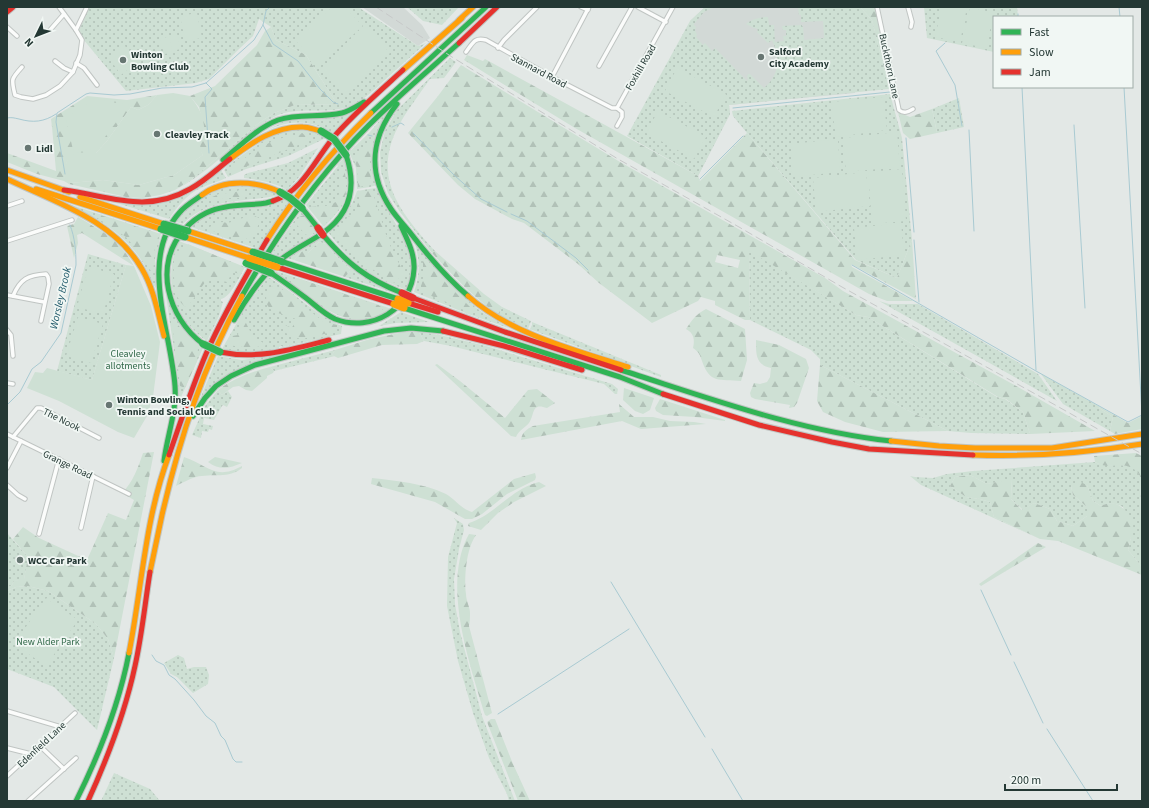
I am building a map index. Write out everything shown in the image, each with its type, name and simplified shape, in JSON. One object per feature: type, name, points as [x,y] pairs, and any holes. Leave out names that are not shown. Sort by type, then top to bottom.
[{"type":"main road","points":[[7,12],[14,7]]},
{"type":"main road","points":[[345,140],[350,131],[369,108],[473,7]]},
{"type":"main road","points":[[76,801],[90,774],[104,740],[121,689],[148,535],[163,471],[213,336],[235,294],[263,248],[288,209],[310,181],[345,140],[395,90],[486,7]]},
{"type":"main road","points":[[87,801],[120,725],[133,677],[152,560],[176,460],[190,413],[221,335],[240,298],[294,214],[326,173],[358,136],[497,7]]},
{"type":"main road","points":[[462,18],[388,83],[334,136],[301,181],[287,194],[279,199],[269,202],[226,206],[213,210],[193,220],[180,233],[171,248],[167,270],[168,288],[174,309],[181,322],[192,335],[203,344],[220,352],[238,356],[262,355],[378,328],[402,324],[448,328],[520,345]]},
{"type":"main road","points":[[418,79],[388,114],[379,131],[374,152],[375,166],[380,186],[387,202],[397,217],[425,252],[470,298],[493,316],[512,326],[664,380],[726,404],[818,429],[864,438],[939,446],[975,448],[1052,448],[1142,434]]},
{"type":"main road","points":[[188,190],[225,158],[270,124],[286,118],[330,116],[344,112],[361,104],[388,83]]},
{"type":"main road","points":[[64,190],[115,200],[143,203],[166,199],[192,188],[254,142],[275,130],[287,127],[307,127],[321,131],[336,142],[346,155],[351,169],[352,183],[349,199],[342,214],[323,232],[285,256],[270,270],[245,302],[211,358]]},
{"type":"main road","points":[[7,170],[162,226]]},
{"type":"main road","points":[[7,179],[162,226],[250,257],[322,311],[336,319],[356,323],[368,322],[383,318],[395,310],[404,302],[411,286],[414,274],[412,251],[397,217]]},
{"type":"main road","points":[[7,179],[94,221],[113,234],[128,249],[139,264],[149,283],[172,363]]},
{"type":"main road","points":[[163,471],[166,443],[175,399],[175,381],[158,275],[160,248],[173,220],[180,211],[208,190],[232,184],[251,184],[268,187],[290,198],[302,208],[343,258],[366,277],[398,299],[505,332],[662,384],[692,392]]},
{"type":"main road","points":[[186,234],[194,240],[398,299],[520,345],[641,385],[663,394]]},
{"type":"main road","points":[[176,460],[187,430],[198,408],[209,392],[226,379],[256,366],[372,334],[408,328],[423,328],[447,332],[513,349],[634,387],[663,394],[797,435],[859,447],[943,455],[997,456],[1053,455],[1142,444]]},
{"type":"street","points":[[22,67],[13,76],[12,80],[15,95],[33,99],[46,95],[60,86],[73,72],[80,55],[82,40],[59,7]]},
{"type":"street","points":[[76,30],[87,7]]},
{"type":"street","points":[[498,48],[537,7]]},
{"type":"street","points":[[552,77],[589,9],[582,7]]},
{"type":"street","points":[[599,66],[632,7]]},
{"type":"street","points":[[638,7],[666,22]]},
{"type":"street","name":"Foxhill Road","points":[[617,108],[673,7]]},
{"type":"street","name":"Buckthorn Lane","points":[[877,7],[899,110],[906,112],[913,109]]},
{"type":"street","points":[[908,7],[912,22],[911,27]]},
{"type":"street","points":[[50,30],[64,14]]},
{"type":"street","points":[[7,27],[17,36]]},
{"type":"street","name":"Stannard Road","points":[[466,52],[474,41],[479,39],[486,40],[552,77],[612,108],[617,108]]},
{"type":"street","points":[[55,61],[64,68],[73,72]]},
{"type":"street","points":[[76,63],[84,68],[97,85]]},
{"type":"street","points":[[617,108],[622,112],[622,117],[617,126]]},
{"type":"street","points":[[7,206],[22,202]]},
{"type":"street","points":[[7,241],[72,220]]},
{"type":"street","points":[[13,296],[19,283],[24,279],[46,274],[49,284],[41,321]]},
{"type":"street","points":[[7,295],[44,302]]},
{"type":"street","points":[[7,330],[11,336],[13,356]]},
{"type":"street","points":[[7,383],[13,384]]},
{"type":"street","name":"The Nook","points":[[13,437],[37,408],[41,408],[99,438]]},
{"type":"street","name":"Grange Road","points":[[7,434],[130,494]]},
{"type":"street","points":[[7,468],[21,441]]},
{"type":"street","points":[[40,534],[59,459]]},
{"type":"street","points":[[81,528],[93,476]]},
{"type":"street","points":[[7,485],[25,499]]},
{"type":"street","points":[[7,711],[61,727]]},
{"type":"street","name":"Edenfield Lane","points":[[7,776],[75,713]]},
{"type":"street","points":[[40,746],[64,770]]},
{"type":"street","points":[[7,748],[30,754]]},
{"type":"street","points":[[28,801],[76,758]]},
{"type":"shaded area","points":[[362,7],[403,7],[422,25],[430,38],[418,46]]},
{"type":"shaded area","name":"Salford City Academy","points":[[705,7],[856,7],[855,93],[729,105],[730,114],[698,176],[690,21]]},
{"type":"green space","points":[[89,7],[358,7],[418,46],[426,43],[373,91],[357,103],[337,110],[293,111],[276,116],[257,128],[203,172],[185,185],[175,190],[192,179],[260,122],[274,113],[295,105],[337,104],[306,55],[276,40],[271,27],[259,19],[253,36],[209,79],[196,83],[126,91],[78,33]]},
{"type":"green space","points":[[332,7],[345,7],[363,26],[318,66],[295,40]]},
{"type":"green space","points":[[407,7],[459,7],[442,25],[423,21]]},
{"type":"green space","name":"Salford City Academy","points":[[705,7],[714,7],[704,12],[694,24],[696,27],[696,37],[703,45],[705,43],[712,51],[715,48],[747,81],[748,74],[750,74],[764,88],[776,72],[777,59],[775,46],[772,40],[768,43],[757,32],[758,30],[756,28],[746,24],[762,17],[768,17],[769,25],[774,25],[775,42],[784,41],[783,36],[786,36],[786,30],[783,30],[782,26],[802,25],[804,40],[824,38],[823,21],[801,22],[801,15],[799,15],[798,7],[860,7],[872,20],[889,89],[729,105],[730,114],[698,176],[627,136],[690,21]]},
{"type":"green space","points":[[860,7],[875,7],[893,89],[889,89],[872,20]]},
{"type":"green space","points":[[924,7],[1017,7],[1018,16],[993,16],[993,52],[927,38]]},
{"type":"green space","points":[[942,7],[967,7],[960,42],[935,37]]},
{"type":"green space","points":[[970,7],[994,13],[986,48],[962,43]]},
{"type":"green space","points":[[197,13],[202,38],[185,41],[180,16]]},
{"type":"green space","points":[[271,27],[276,40],[306,55],[337,104],[295,105],[274,113],[260,122],[192,179],[175,190],[160,195],[143,198],[126,197],[69,184],[103,180],[139,185],[174,175],[203,155],[199,149],[204,128],[199,107],[190,96],[215,86],[257,45],[265,31]]},
{"type":"green space","points":[[367,27],[390,53],[344,95],[320,69]]},
{"type":"green space","points":[[177,34],[181,49],[172,51],[170,42],[172,53],[164,54],[160,39]]},
{"type":"green space","name":"Winton Bowling Club","points":[[125,46],[137,63],[121,75],[109,58]]},
{"type":"green space","points":[[467,55],[483,61],[485,59],[698,176],[700,181],[747,133],[855,260],[897,278],[912,240],[916,299],[851,264],[852,267],[913,301],[887,301],[869,294],[575,128],[464,60]]},
{"type":"green space","points":[[450,58],[456,62],[444,78],[430,79],[398,127],[390,146],[388,163],[389,179],[394,195],[412,223],[435,251],[432,253],[400,212],[388,193],[381,172],[380,152],[385,131],[397,110]]},
{"type":"green space","points":[[461,65],[620,162],[825,278],[843,291],[1095,431],[1030,434],[1023,412],[1006,399],[998,397],[868,317],[856,315],[749,251],[750,320],[745,320],[715,305],[715,301],[701,297],[698,301],[652,323],[524,223],[512,219],[475,199],[458,185],[408,133]],"holes":[[[717,255],[740,260],[738,268],[715,262]]]},
{"type":"green space","points":[[677,68],[726,94],[714,117],[665,91]]},
{"type":"green space","name":"Cleavley Track","points":[[173,93],[190,96],[200,110],[204,123],[200,145],[203,155],[174,175],[139,185],[103,180],[69,184],[64,181],[65,169],[69,157],[76,153],[96,153],[107,141],[131,107],[138,110],[148,105],[157,95]]},
{"type":"green space","points":[[890,94],[902,138],[912,240],[897,278],[856,260],[747,133],[733,116],[732,111]]},
{"type":"green space","points":[[157,95],[148,105],[138,110],[131,107],[107,141],[96,153],[89,153],[67,161],[64,181],[37,174],[7,162],[7,153],[56,171],[51,119],[87,96],[127,100]]},
{"type":"green space","points":[[883,97],[887,130],[836,137],[831,102]]},
{"type":"green space","points":[[959,98],[964,127],[937,133],[932,109]]},
{"type":"green space","points":[[93,99],[129,105],[96,149],[73,150],[66,119]]},
{"type":"green space","points":[[932,109],[937,133],[910,139],[903,133],[898,112],[910,117]]},
{"type":"green space","points":[[658,111],[706,137],[694,159],[646,133]]},
{"type":"green space","points":[[353,113],[332,133],[324,128],[307,123],[291,123],[274,127],[266,131],[284,121]]},
{"type":"green space","points":[[386,113],[378,132],[377,185],[357,189],[356,168],[349,152],[369,133]]},
{"type":"green space","points":[[290,130],[302,130],[316,133],[326,138],[288,156],[246,169],[228,177],[224,170],[227,166],[261,142],[283,132]]},
{"type":"green space","points":[[897,132],[900,167],[846,172],[843,138]]},
{"type":"green space","points":[[303,134],[313,139],[228,174],[229,170],[263,146],[280,138]]},
{"type":"green space","points":[[838,139],[840,172],[792,177],[791,144]]},
{"type":"green space","points":[[370,143],[372,144],[370,161],[371,185],[358,187],[357,168],[353,157]]},
{"type":"green space","points":[[318,148],[299,177],[287,190],[272,183],[244,178],[244,175],[248,173],[288,163]]},
{"type":"green space","points":[[344,158],[348,179],[347,196],[339,211],[324,227],[306,205]]},
{"type":"green space","points":[[344,167],[346,193],[344,199],[337,212],[324,225],[310,207],[326,206],[336,202],[340,187],[338,172]]},
{"type":"green space","points":[[902,169],[906,221],[872,224],[868,172]]},
{"type":"green space","points":[[221,170],[226,178],[191,194],[169,219],[120,204],[155,204]]},
{"type":"green space","points":[[866,172],[870,206],[816,212],[813,178]]},
{"type":"green space","points":[[245,186],[266,189],[280,195],[216,205],[193,215],[183,224],[176,222],[185,211],[209,194],[225,188]]},
{"type":"green space","points":[[377,189],[407,243],[412,271],[407,290],[382,280],[362,268],[345,253],[328,232],[346,214],[357,191]]},
{"type":"green space","points":[[239,190],[246,194],[245,198],[225,198],[212,203],[210,198],[219,194],[236,192]]},
{"type":"green space","points":[[372,190],[388,241],[404,274],[394,283],[358,260],[334,236],[346,219],[356,210],[361,192]]},
{"type":"green space","points":[[285,198],[290,201],[258,249],[191,227],[211,213]]},
{"type":"green space","points":[[68,204],[161,234],[155,261],[156,288],[142,261],[127,242],[109,227]]},
{"type":"green space","points":[[301,211],[317,232],[279,256],[272,253]]},
{"type":"green space","points":[[97,214],[159,234],[155,246],[153,274],[126,237],[96,217]]},
{"type":"green space","points":[[252,215],[259,218],[257,230],[242,241],[207,229],[214,224],[222,222],[228,223]]},
{"type":"green space","points":[[304,215],[315,230],[306,235],[296,224],[299,217]]},
{"type":"green space","points":[[78,217],[110,237],[122,249],[134,266],[82,233],[77,235],[78,243],[74,258],[67,226],[74,224]]},
{"type":"green space","points":[[901,223],[904,255],[857,260],[854,228]]},
{"type":"green space","points":[[321,237],[337,255],[400,295],[345,277],[351,270],[333,253],[327,244],[319,242],[308,253],[300,253],[294,260],[287,258]]},
{"type":"green space","points":[[179,241],[245,267],[232,290],[221,299],[223,302],[219,316],[207,341],[186,321],[174,296],[171,283],[171,269]]},
{"type":"green space","points":[[319,242],[327,244],[333,253],[351,270],[345,277],[294,260],[303,251],[308,253]]},
{"type":"green space","points":[[415,243],[475,307],[509,328],[468,314],[414,292],[419,268]]},
{"type":"green space","points":[[188,244],[243,267],[240,274],[233,272],[226,283],[208,278],[187,308],[182,304],[176,293],[174,280],[174,260]]},
{"type":"green space","points":[[749,250],[856,315],[868,317],[997,397],[1005,399],[1023,412],[1030,434],[948,431],[820,365],[820,359],[811,350],[750,320]]},
{"type":"green space","points":[[435,251],[484,294],[502,307],[499,315],[472,294],[456,278],[432,253]]},
{"type":"green space","points":[[88,254],[126,265],[92,380],[57,371]]},
{"type":"green space","points":[[423,260],[472,309],[473,314],[420,291],[423,278]]},
{"type":"green space","name":"Cleavley allotments","points":[[126,265],[134,266],[151,306],[160,342],[153,397],[147,416],[134,438],[118,432],[59,401],[27,388],[35,372],[43,373],[47,368],[92,380]]},
{"type":"green space","points":[[88,267],[114,274],[103,314],[77,307]]},
{"type":"green space","points":[[276,271],[392,309],[374,317],[358,320],[344,317],[317,303],[276,273]]},
{"type":"green space","points":[[268,277],[287,289],[322,316],[342,326],[341,334],[264,351],[244,352],[222,349],[247,305]]},
{"type":"green space","points":[[297,278],[380,306],[385,313],[365,319],[341,316],[317,302],[296,286]]},
{"type":"green space","points":[[273,286],[279,287],[324,322],[337,325],[337,331],[302,339],[292,337],[283,331],[285,325],[292,328],[296,319],[278,313],[269,307],[266,297],[268,289]]},
{"type":"green space","points":[[166,295],[168,302],[180,324],[203,348],[177,406],[179,391],[178,379]]},
{"type":"green space","points":[[879,301],[889,304],[918,304],[1038,374],[1057,401]]},
{"type":"green space","points":[[502,307],[531,321],[528,329],[499,315]]},
{"type":"green space","points":[[706,309],[745,329],[747,360],[741,381],[721,380],[712,377],[708,374],[699,354],[693,348],[693,337],[686,329],[694,318]]},
{"type":"green space","points":[[401,312],[429,322],[396,323],[379,326]]},
{"type":"green space","points":[[78,317],[103,324],[91,363],[66,356]]},
{"type":"green space","points":[[240,317],[243,317],[253,337],[267,345],[251,348],[227,345],[232,336],[238,335]]},
{"type":"green space","points":[[172,322],[178,325],[198,348],[197,361],[185,388],[180,386]]},
{"type":"green space","points":[[532,322],[661,375],[661,377],[532,330],[530,329]]},
{"type":"green space","points":[[404,332],[419,332],[424,341],[417,344],[382,345],[338,358],[332,355],[335,350],[370,339]]},
{"type":"green space","points":[[419,332],[440,335],[486,346],[612,384],[618,389],[617,394],[615,394],[604,384],[451,346],[424,341]]},
{"type":"green space","points":[[756,340],[779,345],[806,359],[809,368],[797,403],[794,407],[789,408],[790,405],[751,397],[750,393],[754,383],[760,384],[767,382],[770,377],[771,368],[759,361]]},
{"type":"green space","points":[[335,350],[332,355],[335,356],[274,371],[270,367]]},
{"type":"green space","points":[[279,355],[245,366],[221,378],[209,389],[197,406],[218,356],[242,360]]},
{"type":"green space","points":[[437,364],[505,418],[528,390],[537,389],[555,403],[547,408],[536,408],[529,423],[516,437],[511,436],[435,365]]},
{"type":"green space","points":[[820,365],[948,431],[883,432],[845,422],[823,412],[817,401]]},
{"type":"green space","points":[[270,367],[274,371],[273,373],[267,376],[267,378],[252,391],[246,390],[239,386],[233,387],[222,395],[218,390],[243,376]]},
{"type":"green space","points":[[1041,374],[1100,407],[1099,408],[1113,417],[1110,431],[1063,404]]},
{"type":"green space","points":[[624,388],[654,398],[650,410],[643,414],[635,411],[623,400]]},
{"type":"green space","points":[[218,390],[222,395],[228,391],[232,397],[227,407],[222,406],[214,420],[204,418],[203,424],[213,426],[212,430],[209,429],[208,432],[202,431],[201,438],[192,435],[205,406]]},
{"type":"green space","points":[[660,399],[725,421],[663,415],[656,411],[655,408]]},
{"type":"green space","points":[[619,404],[634,417],[653,417],[670,421],[706,424],[641,429],[622,421],[521,440],[525,431],[533,426],[620,412]]},
{"type":"green space","points":[[1100,407],[1128,423],[1142,416],[1142,429],[1115,434],[1110,431],[1113,417],[1099,408]]},
{"type":"green space","points":[[154,452],[114,658],[108,639],[96,624],[48,591],[28,586],[16,587],[7,591],[7,588],[12,585],[14,581],[24,579],[28,557],[13,539],[23,527],[39,538],[87,560],[108,513],[126,520],[134,500],[122,493],[132,479],[143,453]]},
{"type":"green space","points":[[1136,453],[1142,456],[1142,535],[1140,476],[1130,467],[1101,465],[1095,462],[1094,456]]},
{"type":"green space","points":[[184,457],[218,472],[233,470],[242,466],[242,468],[226,475],[196,477],[176,486]]},
{"type":"green space","points":[[215,457],[242,463],[221,468],[208,462]]},
{"type":"green space","points":[[1095,462],[1105,465],[1121,465],[1131,467],[1136,470],[1140,476],[1142,567],[1128,550],[1131,537],[1123,507],[1112,504],[1101,506],[1093,501],[1087,485],[1071,486],[1073,495],[1087,507],[1087,516],[1073,526],[1057,521],[1050,509],[1034,503],[1023,510],[1011,499],[1012,480],[987,484],[970,475],[955,477],[950,486],[966,497],[990,502],[994,517],[1040,539],[921,485],[910,476],[933,478],[947,474],[973,471]]},
{"type":"green space","points":[[535,473],[535,480],[507,494],[482,514],[472,519],[465,519],[435,502],[371,484],[372,478],[428,487],[446,494],[465,509],[472,512],[514,479]]},
{"type":"green space","points":[[970,475],[987,484],[1012,479],[1011,499],[1022,510],[1034,503],[1050,509],[1057,521],[1073,526],[1087,516],[1087,507],[1073,495],[1071,486],[1078,481],[1087,485],[1093,501],[1101,506],[1110,503],[1118,505],[1132,518],[1131,537],[1128,550],[1142,567],[1142,575],[1058,541],[1040,539],[994,517],[990,502],[966,497],[950,486],[955,477]]},
{"type":"green space","points":[[539,482],[546,486],[514,502],[498,513],[481,530],[468,526],[469,523],[487,514],[520,490]]},
{"type":"green space","points":[[454,518],[463,524],[464,530],[454,579],[455,604],[460,632],[482,716],[515,801],[509,801],[489,758],[473,713],[458,661],[447,606],[448,557],[457,523]]},
{"type":"green space","points":[[7,533],[28,557],[24,580],[14,581],[12,585],[7,588]]},
{"type":"green space","points":[[469,534],[476,535],[468,556],[465,587],[470,613],[469,626],[492,713],[487,716],[485,715],[466,649],[458,600],[458,576],[461,554]]},
{"type":"green space","points":[[1038,543],[1046,547],[981,586],[979,584]]},
{"type":"green space","name":"New Alder Park","points":[[28,586],[48,591],[96,624],[108,639],[114,658],[97,730],[54,687],[7,669],[7,591],[16,587]]},
{"type":"green space","points":[[46,598],[78,620],[46,666],[14,644]]},
{"type":"green space","points":[[178,655],[184,658],[187,669],[194,667],[206,667],[209,675],[208,684],[193,693],[177,677],[171,674],[164,663]]},
{"type":"green space","points":[[491,719],[495,719],[530,801],[518,801],[487,722]]},
{"type":"green space","points":[[114,773],[150,789],[160,801],[101,801]]},
{"type":"waterway","name":"Worsley Brook","points":[[65,174],[56,122],[57,113],[86,94],[90,93],[114,95],[130,94],[162,88],[192,87],[206,83],[254,40],[263,25],[266,11],[270,7]]},
{"type":"waterway","points":[[1119,7],[1120,16]]},
{"type":"waterway","points":[[263,25],[273,44],[298,61],[320,89],[333,102],[338,104]]},
{"type":"waterway","points":[[945,43],[936,51],[955,85],[962,126]]},
{"type":"waterway","points":[[206,83],[212,89],[205,97],[209,153]]},
{"type":"waterway","points":[[1022,88],[1036,370]]},
{"type":"waterway","points":[[852,265],[1128,422],[1142,415],[1124,88]]},
{"type":"waterway","points":[[733,108],[890,92]]},
{"type":"waterway","points":[[7,118],[38,121],[47,119],[56,114]]},
{"type":"waterway","points":[[392,127],[401,123],[404,125]]},
{"type":"waterway","points":[[1074,125],[1085,308]]},
{"type":"waterway","points":[[969,130],[974,231]]},
{"type":"waterway","points":[[413,133],[454,175],[481,199],[507,212]]},
{"type":"waterway","points":[[368,135],[372,136]]},
{"type":"waterway","points":[[700,179],[743,136]]},
{"type":"waterway","points":[[906,138],[914,232]]},
{"type":"waterway","points":[[511,214],[527,221],[576,258],[588,270]]},
{"type":"waterway","name":"Worsley Brook","points":[[7,405],[20,392],[32,369],[41,362],[61,333],[76,265],[75,245],[70,225]]},
{"type":"waterway","points":[[914,240],[919,302]]},
{"type":"waterway","points":[[611,582],[705,737]]},
{"type":"waterway","points":[[981,590],[1011,655]]},
{"type":"waterway","points":[[498,714],[629,629]]},
{"type":"waterway","points":[[152,655],[156,661],[164,665],[169,675],[175,679],[194,700],[206,716],[215,723],[221,736],[225,740],[233,759],[236,762],[242,762]]},
{"type":"waterway","points":[[1014,662],[1043,723]]},
{"type":"waterway","points":[[1047,729],[1093,801]]},
{"type":"waterway","points":[[712,749],[743,801]]},
{"type":"railway","points":[[376,7],[452,57],[618,159],[842,287],[1142,454]]},
{"type":"traffic: fast","points":[[371,113],[486,7]]},
{"type":"traffic: fast","points":[[242,296],[284,228],[333,164],[380,114],[459,43]]},
{"type":"traffic: fast","points":[[223,160],[242,143],[270,123],[293,117],[342,113],[351,110],[364,102]]},
{"type":"traffic: fast","points":[[397,104],[382,129],[377,142],[375,155],[375,169],[383,196],[396,216],[438,267],[468,296]]},
{"type":"traffic: fast","points":[[321,131],[334,139],[346,155]]},
{"type":"traffic: fast","points":[[234,320],[254,289],[279,261],[289,253],[323,233],[340,217],[349,198],[351,188],[351,178],[346,155]]},
{"type":"traffic: fast","points":[[280,192],[302,208]]},
{"type":"traffic: fast","points":[[164,461],[175,405],[175,386],[160,296],[159,273],[161,251],[168,230],[180,212],[202,195]]},
{"type":"traffic: fast","points":[[203,344],[191,333],[181,320],[173,305],[168,290],[167,274],[169,258],[175,243],[190,224],[206,213],[220,208],[273,201]]},
{"type":"traffic: fast","points":[[302,208],[318,228]]},
{"type":"traffic: fast","points":[[164,224],[188,231]]},
{"type":"traffic: fast","points":[[271,273],[323,312],[335,319],[349,323],[363,323],[376,320],[388,314],[398,306],[406,296],[412,283],[414,263],[410,247],[401,226]]},
{"type":"traffic: fast","points":[[161,229],[185,237]]},
{"type":"traffic: fast","points":[[323,235],[359,270],[378,282],[402,293]]},
{"type":"traffic: fast","points":[[253,252],[283,262]]},
{"type":"traffic: fast","points":[[283,262],[398,299]]},
{"type":"traffic: fast","points":[[246,263],[271,273]]},
{"type":"traffic: fast","points":[[404,308],[620,377],[663,394]]},
{"type":"traffic: fast","points":[[193,416],[205,398],[216,386],[231,376],[255,365],[384,331],[411,328],[443,331]]},
{"type":"traffic: fast","points":[[203,344],[220,352]]},
{"type":"traffic: fast","points":[[621,370],[788,422],[822,430],[891,441]]},
{"type":"traffic: fast","points":[[76,801],[101,747],[108,728],[120,691],[129,653]]},
{"type":"traffic: slow","points":[[459,20],[473,7]]},
{"type":"traffic: slow","points":[[403,70],[462,18]]},
{"type":"traffic: slow","points":[[267,240],[290,206],[315,174],[342,142],[371,113]]},
{"type":"traffic: slow","points":[[230,159],[246,147],[273,132],[293,127],[308,127],[321,131]]},
{"type":"traffic: slow","points":[[7,170],[69,192]]},
{"type":"traffic: slow","points":[[7,179],[82,214],[100,225],[116,238],[130,252],[142,269],[150,285],[164,336]]},
{"type":"traffic: slow","points":[[202,195],[220,186],[240,183],[261,185],[280,192]]},
{"type":"traffic: slow","points":[[36,189],[161,229]]},
{"type":"traffic: slow","points":[[80,197],[164,224]]},
{"type":"traffic: slow","points":[[188,231],[253,252]]},
{"type":"traffic: slow","points":[[185,237],[249,258]]},
{"type":"traffic: slow","points":[[249,258],[277,267]]},
{"type":"traffic: slow","points":[[150,572],[169,486],[194,402],[204,375],[228,322],[242,296]]},
{"type":"traffic: slow","points":[[468,296],[485,309],[523,331],[565,347],[628,367]]},
{"type":"traffic: slow","points":[[398,299],[408,303]]},
{"type":"traffic: slow","points":[[394,304],[404,308]]},
{"type":"traffic: slow","points":[[891,441],[975,448],[1052,448],[1142,434]]},
{"type":"traffic: slow","points":[[973,455],[1058,454],[1142,444]]},
{"type":"traffic: slow","points":[[129,653],[154,503],[169,455]]},
{"type":"traffic: jam","points":[[7,12],[13,7]]},
{"type":"traffic: jam","points":[[459,43],[497,7]]},
{"type":"traffic: jam","points":[[273,201],[284,196],[302,181],[339,131],[362,107],[403,70]]},
{"type":"traffic: jam","points":[[64,190],[128,201],[158,201],[190,189],[206,179],[230,159]]},
{"type":"traffic: jam","points":[[318,228],[323,235]]},
{"type":"traffic: jam","points":[[169,455],[206,354],[235,296],[267,240]]},
{"type":"traffic: jam","points":[[277,267],[394,304]]},
{"type":"traffic: jam","points":[[402,293],[413,298]]},
{"type":"traffic: jam","points":[[413,298],[505,332],[621,370]]},
{"type":"traffic: jam","points":[[408,303],[438,312]]},
{"type":"traffic: jam","points":[[443,331],[504,346],[582,370]]},
{"type":"traffic: jam","points":[[220,352],[248,355],[262,354],[289,350],[329,340]]},
{"type":"traffic: jam","points":[[663,394],[759,425],[832,442],[869,449],[973,455]]},
{"type":"traffic: jam","points":[[88,801],[115,735],[131,683],[140,643],[150,572]]},
{"type":"place","name":"Salford City Academy","points":[[761,57]]},
{"type":"place","name":"Winton Bowling Club","points":[[123,60]]},
{"type":"place","name":"Cleavley Track","points":[[157,134]]},
{"type":"place","name":"Lidl","points":[[28,148]]},
{"type":"place","name":"Winton Bowling, Tennis and Social Club","points":[[109,405]]},
{"type":"place","name":"WCC Car Park","points":[[20,560]]}]
